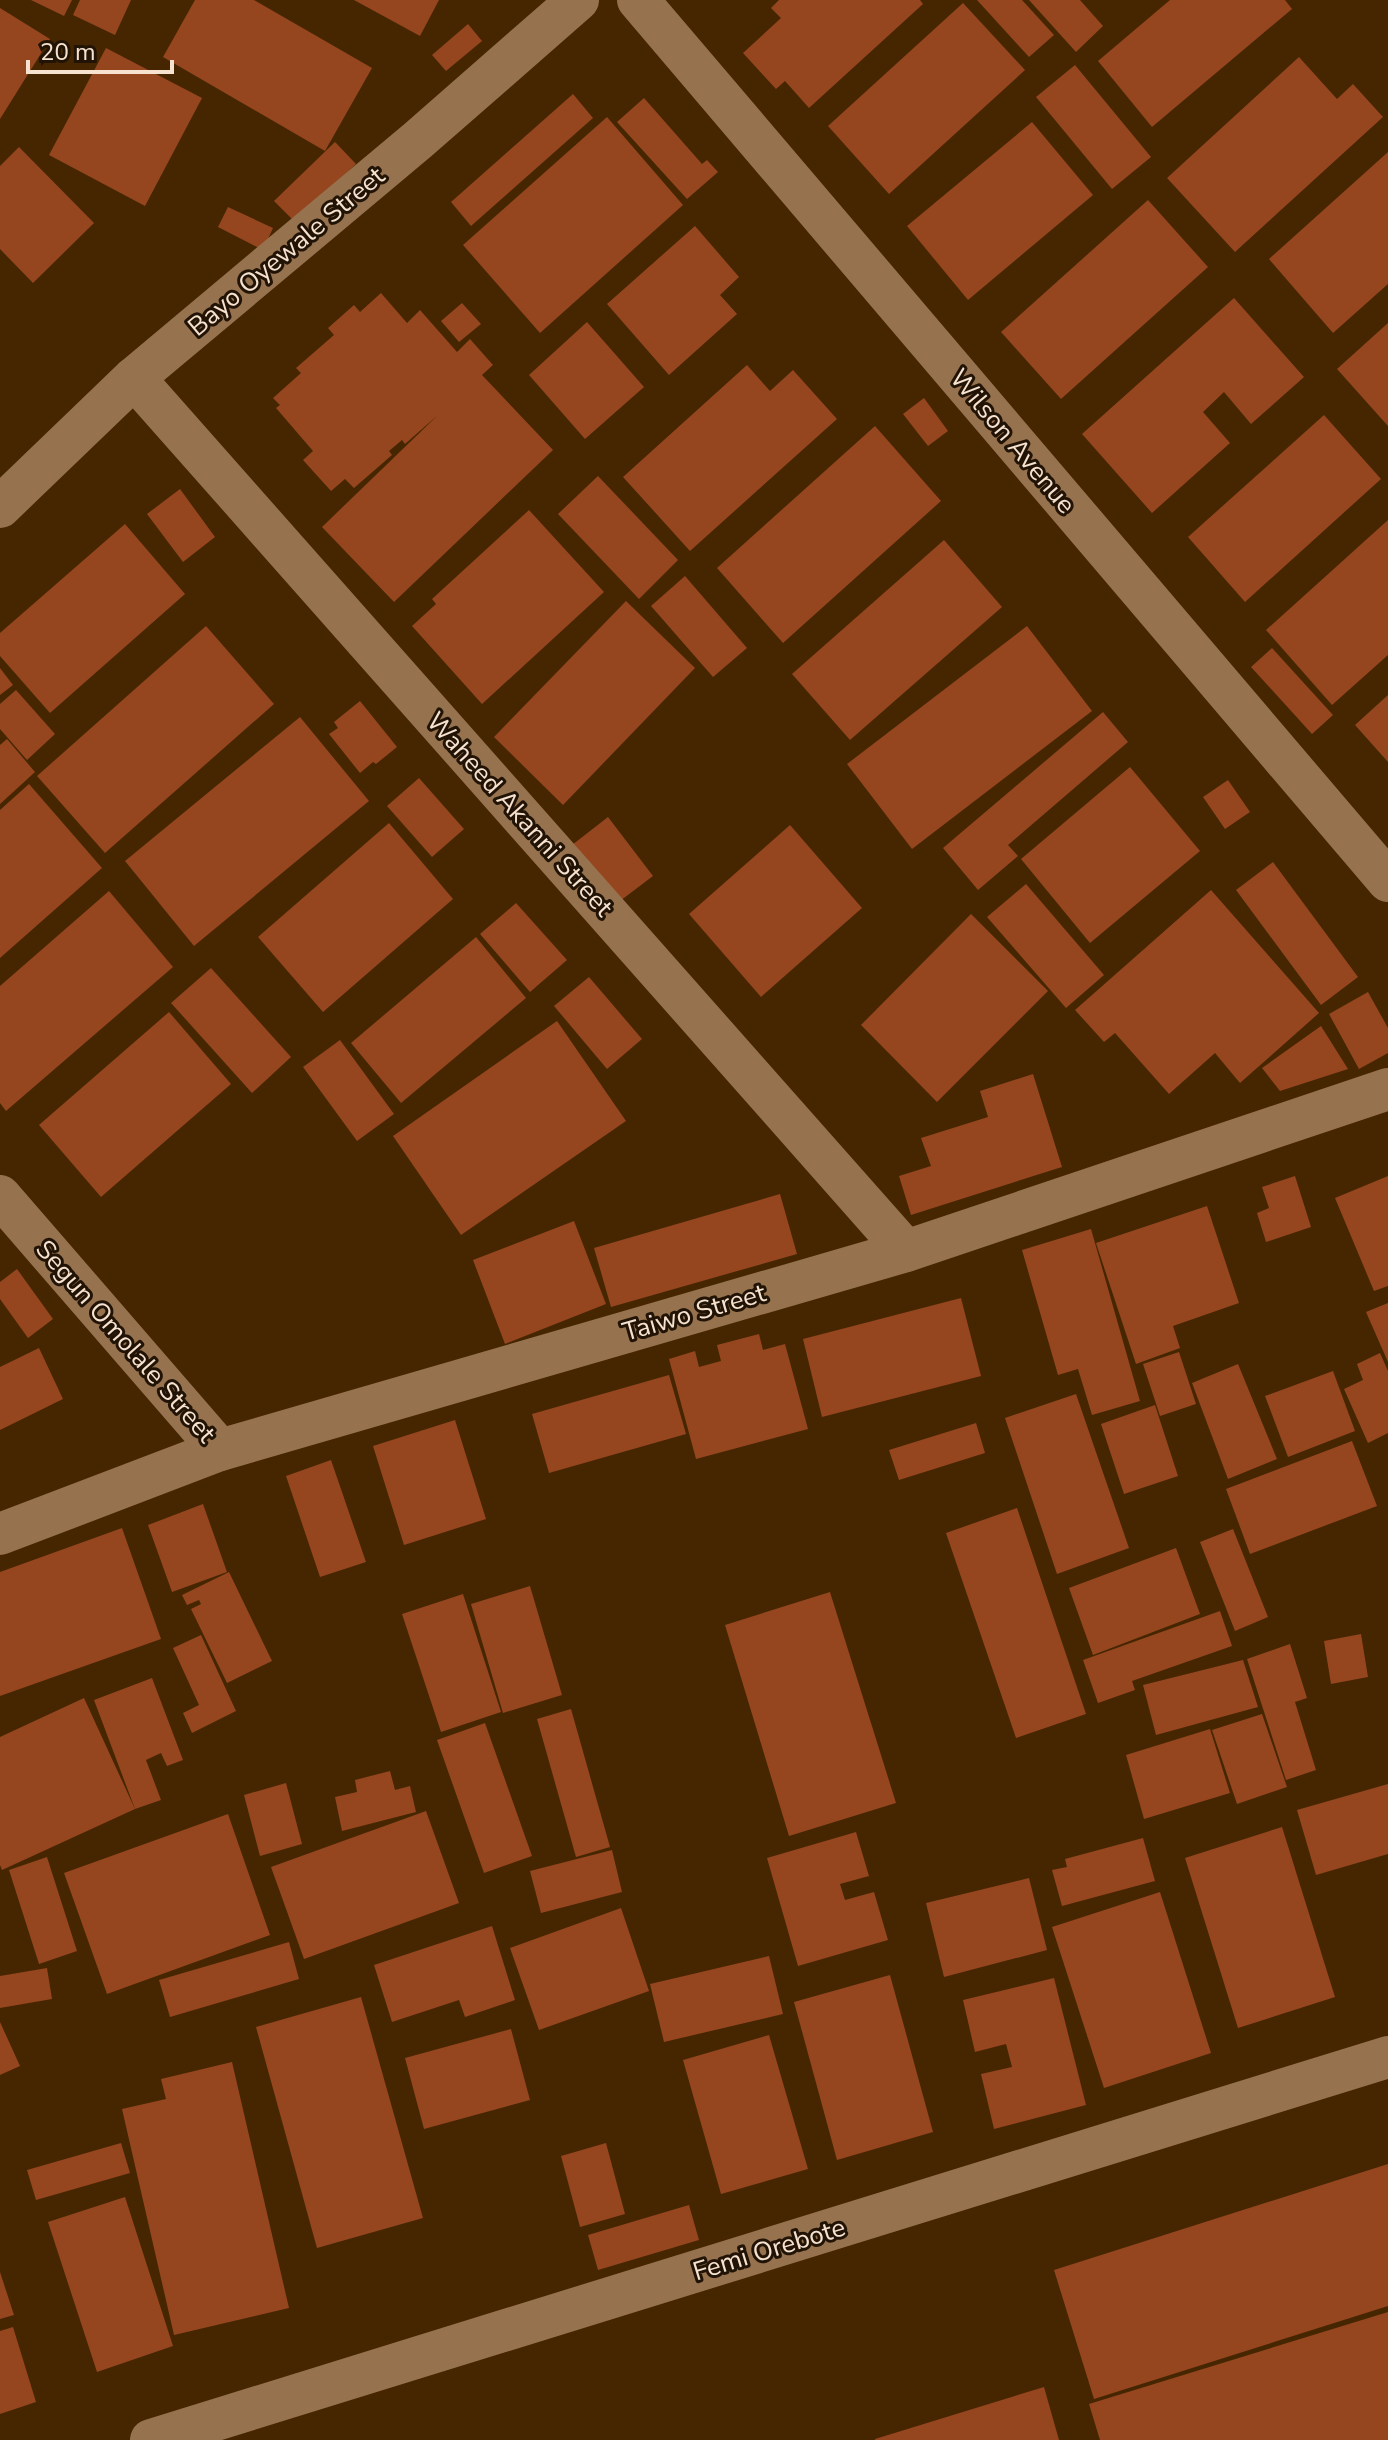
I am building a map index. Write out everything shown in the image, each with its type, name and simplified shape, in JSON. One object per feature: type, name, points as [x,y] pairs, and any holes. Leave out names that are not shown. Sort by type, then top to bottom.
[{"type":"street","name":"Bayo Oyewale Street","points":[[0,507],[134,378],[418,140],[578,0]]},
{"type":"street","name":"Wilson Avenue","points":[[638,0],[1388,881]]},
{"type":"street","name":"Waheed Akanni Street","points":[[134,378],[906,1251]]},
{"type":"street","name":"Taiwo Street","points":[[0,1534],[220,1450],[906,1251],[1388,1089]]},
{"type":"street","name":"Segun Omolale Street","points":[[0,1196],[220,1450]]},
{"type":"street","name":"Femi Orebote","points":[[151,2440],[1388,2057]]},
{"type":"building","points":[[31,0],[72,0],[64,16]]},
{"type":"building","points":[[80,0],[131,0],[115,35],[73,15]]},
{"type":"building","points":[[195,0],[254,0],[372,68],[325,151],[163,57]]},
{"type":"building","points":[[354,0],[439,0],[420,36]]},
{"type":"building","points":[[779,0],[920,0],[923,4],[809,108],[785,81],[776,89],[743,53],[781,18],[771,8]]},
{"type":"building","points":[[977,0],[1022,0],[1054,35],[1029,57]]},
{"type":"building","points":[[1029,0],[1080,0],[1103,26],[1076,52]]},
{"type":"building","points":[[1170,0],[1285,0],[1292,9],[1152,127],[1098,61]]},
{"type":"building","points":[[963,3],[1025,70],[889,194],[828,126]]},
{"type":"building","points":[[0,8],[50,39],[0,119]]},
{"type":"building","points":[[468,24],[482,41],[446,71],[432,55]]},
{"type":"building","points":[[106,48],[202,98],[145,206],[49,155]]},
{"type":"building","points":[[1299,57],[1337,99],[1353,84],[1383,117],[1235,252],[1167,178]]},
{"type":"building","points":[[1075,65],[1151,157],[1112,189],[1036,97]]},
{"type":"building","points":[[573,94],[593,118],[471,226],[451,202]]},
{"type":"building","points":[[644,98],[702,164],[707,160],[718,172],[687,199],[617,122]]},
{"type":"building","points":[[607,117],[683,205],[540,333],[463,245]]},
{"type":"building","points":[[1032,122],[1093,195],[968,300],[907,226]]},
{"type":"building","points":[[335,142],[356,164],[295,222],[274,201]]},
{"type":"building","points":[[19,147],[94,223],[33,283],[0,249],[0,166]]},
{"type":"building","points":[[1388,152],[1388,284],[1333,333],[1269,259]]},
{"type":"building","points":[[1148,200],[1208,267],[1061,399],[1001,332]]},
{"type":"building","points":[[228,207],[273,228],[263,250],[218,227]]},
{"type":"building","points":[[695,226],[739,277],[720,295],[737,314],[669,375],[607,304]]},
{"type":"building","points":[[381,293],[407,323],[420,310],[457,352],[470,339],[493,365],[482,375],[553,450],[394,602],[322,527],[438,415],[405,444],[402,440],[389,451],[392,455],[354,488],[345,479],[331,491],[303,460],[313,451],[276,408],[280,405],[273,398],[301,373],[296,368],[334,335],[328,328],[354,305],[360,312]]},
{"type":"building","points":[[1234,298],[1304,377],[1251,424],[1224,392],[1203,412],[1230,443],[1152,513],[1082,434]]},
{"type":"building","points":[[462,303],[481,324],[459,342],[441,321]]},
{"type":"building","points":[[587,322],[644,387],[585,439],[529,375]]},
{"type":"building","points":[[1388,323],[1388,426],[1337,369]]},
{"type":"building","points":[[747,365],[770,391],[793,370],[837,419],[690,551],[623,477]]},
{"type":"building","points":[[924,398],[948,431],[928,446],[903,414]]},
{"type":"building","points":[[1324,415],[1381,479],[1245,602],[1188,537]]},
{"type":"building","points":[[875,426],[941,501],[783,643],[717,568]]},
{"type":"building","points":[[598,476],[678,560],[639,599],[558,514]]},
{"type":"building","points":[[180,489],[215,537],[183,562],[147,514]]},
{"type":"building","points":[[529,510],[604,592],[482,704],[412,626],[436,604],[432,599]]},
{"type":"building","points":[[1388,520],[1388,655],[1332,705],[1266,630]]},
{"type":"building","points":[[125,524],[185,594],[50,713],[0,656],[0,633]]},
{"type":"building","points":[[944,540],[1002,607],[850,740],[792,674]]},
{"type":"building","points":[[685,576],[747,648],[713,677],[651,606]]},
{"type":"building","points":[[626,601],[695,668],[563,805],[494,737]]},
{"type":"building","points":[[206,626],[274,704],[105,853],[37,776]]},
{"type":"building","points":[[1027,626],[1092,711],[912,849],[847,764]]},
{"type":"building","points":[[1272,648],[1333,715],[1312,734],[1251,667]]},
{"type":"building","points":[[0,668],[13,685],[0,695]]},
{"type":"building","points":[[16,690],[55,734],[27,760],[0,729],[0,704]]},
{"type":"building","points":[[1388,695],[1388,762],[1355,725]]},
{"type":"building","points":[[360,701],[397,747],[360,773],[329,734],[338,728],[334,722]]},
{"type":"building","points":[[1103,712],[1128,742],[1008,845],[1018,856],[978,890],[943,848]]},
{"type":"building","points":[[300,717],[369,801],[194,946],[125,861]]},
{"type":"building","points":[[7,739],[35,772],[0,804],[0,745]]},
{"type":"building","points":[[1130,767],[1200,851],[1090,943],[1021,859]]},
{"type":"building","points":[[419,778],[464,829],[432,857],[387,806]]},
{"type":"building","points":[[1228,780],[1250,812],[1225,829],[1203,797]]},
{"type":"building","points":[[29,784],[102,868],[0,958],[0,810]]},
{"type":"building","points":[[608,817],[653,876],[616,904],[572,845]]},
{"type":"building","points":[[389,823],[453,899],[323,1012],[258,937]]},
{"type":"building","points":[[790,825],[862,908],[761,997],[689,914]]},
{"type":"building","points":[[1273,862],[1358,977],[1321,1005],[1236,890]]},
{"type":"building","points":[[1026,884],[1104,975],[1066,1008],[987,917]]},
{"type":"building","points":[[1211,890],[1319,1013],[1240,1083],[1215,1053],[1169,1094],[1115,1033],[1104,1042],[1075,1010]]},
{"type":"building","points":[[109,891],[173,967],[6,1111],[0,1103],[0,986]]},
{"type":"building","points":[[516,903],[567,960],[530,992],[480,934]]},
{"type":"building","points":[[971,914],[1048,991],[937,1102],[861,1025]]},
{"type":"building","points":[[476,937],[526,998],[401,1103],[351,1043]]},
{"type":"building","points":[[211,968],[291,1057],[252,1093],[171,1003]]},
{"type":"building","points":[[589,977],[642,1039],[607,1069],[554,1006]]},
{"type":"building","points":[[1368,992],[1388,1028],[1388,1053],[1359,1069],[1329,1014]]},
{"type":"building","points":[[169,1012],[231,1084],[101,1197],[39,1125]]},
{"type":"building","points":[[557,1021],[626,1121],[461,1235],[393,1136]]},
{"type":"building","points":[[1321,1026],[1348,1069],[1280,1091],[1262,1068]]},
{"type":"building","points":[[340,1040],[394,1114],[357,1141],[303,1067]]},
{"type":"building","points":[[1033,1074],[1062,1167],[911,1215],[899,1176],[931,1166],[921,1138],[988,1117],[980,1091]]},
{"type":"building","points":[[1295,1176],[1311,1227],[1266,1242],[1257,1213],[1269,1208],[1262,1187]]},
{"type":"building","points":[[1388,1176],[1388,1286],[1374,1291],[1335,1198]]},
{"type":"building","points":[[780,1194],[797,1254],[611,1307],[594,1248]]},
{"type":"building","points":[[1207,1206],[1239,1303],[1173,1326],[1180,1348],[1136,1364],[1096,1243]]},
{"type":"building","points":[[574,1221],[606,1304],[505,1344],[473,1260]]},
{"type":"building","points":[[1091,1229],[1140,1401],[1092,1415],[1078,1369],[1058,1375],[1022,1250]]},
{"type":"building","points":[[17,1269],[53,1319],[28,1338],[0,1299],[0,1282]]},
{"type":"building","points":[[961,1298],[981,1376],[822,1417],[803,1339]]},
{"type":"building","points":[[1388,1303],[1388,1362],[1366,1312]]},
{"type":"building","points":[[759,1334],[763,1350],[785,1344],[808,1429],[696,1459],[669,1359],[695,1351],[699,1367],[721,1361],[717,1345]]},
{"type":"building","points":[[39,1348],[63,1399],[0,1430],[0,1367]]},
{"type":"building","points":[[1179,1352],[1196,1404],[1160,1416],[1143,1364]]},
{"type":"building","points":[[1380,1353],[1388,1371],[1388,1433],[1368,1443],[1344,1389],[1363,1380],[1357,1364]]},
{"type":"building","points":[[1238,1364],[1277,1459],[1228,1479],[1192,1383]]},
{"type":"building","points":[[1333,1371],[1355,1431],[1288,1457],[1265,1396]]},
{"type":"building","points":[[669,1375],[686,1434],[549,1473],[532,1414]]},
{"type":"building","points":[[1076,1394],[1129,1548],[1057,1574],[1005,1418]]},
{"type":"building","points":[[1155,1405],[1178,1476],[1124,1494],[1101,1424]]},
{"type":"building","points":[[455,1420],[486,1519],[404,1545],[373,1446]]},
{"type":"building","points":[[976,1423],[985,1453],[899,1480],[889,1450]]},
{"type":"building","points":[[1352,1441],[1377,1506],[1250,1554],[1226,1489]]},
{"type":"building","points":[[331,1460],[366,1562],[320,1577],[286,1476]]},
{"type":"building","points":[[203,1504],[227,1572],[172,1592],[148,1525]]},
{"type":"building","points":[[1017,1508],[1086,1714],[1016,1738],[946,1533]]},
{"type":"building","points":[[122,1528],[161,1639],[0,1696],[0,1572]]},
{"type":"building","points":[[1233,1529],[1268,1617],[1235,1631],[1200,1542]]},
{"type":"building","points":[[1176,1548],[1200,1614],[1093,1655],[1069,1588]]},
{"type":"building","points":[[229,1572],[272,1661],[227,1683],[191,1609],[201,1604],[199,1600],[187,1605],[182,1595]]},
{"type":"building","points":[[530,1586],[562,1695],[503,1713],[471,1604]]},
{"type":"building","points":[[830,1592],[896,1803],[789,1836],[725,1625]]},
{"type":"building","points":[[463,1594],[501,1712],[441,1732],[402,1614]]},
{"type":"building","points":[[1220,1611],[1232,1646],[1132,1681],[1135,1690],[1098,1703],[1083,1660]]},
{"type":"building","points":[[1361,1634],[1368,1677],[1331,1684],[1324,1641]]},
{"type":"building","points":[[201,1635],[236,1711],[192,1733],[183,1713],[199,1705],[173,1648]]},
{"type":"building","points":[[1290,1644],[1307,1698],[1295,1702],[1316,1770],[1286,1780],[1247,1659]]},
{"type":"building","points":[[1243,1660],[1258,1707],[1156,1735],[1143,1685]]},
{"type":"building","points":[[152,1678],[183,1760],[167,1766],[161,1753],[146,1760],[161,1800],[135,1809],[94,1700]]},
{"type":"building","points":[[84,1698],[135,1809],[2,1870],[0,1737]]},
{"type":"building","points":[[571,1709],[610,1847],[576,1857],[537,1719]]},
{"type":"building","points":[[1262,1714],[1287,1787],[1237,1804],[1212,1730]]},
{"type":"building","points":[[485,1723],[532,1856],[484,1873],[437,1740]]},
{"type":"building","points":[[1210,1729],[1230,1793],[1144,1819],[1126,1755]]},
{"type":"building","points":[[390,1771],[395,1790],[410,1786],[416,1812],[342,1831],[335,1797],[357,1792],[355,1780]]},
{"type":"building","points":[[286,1783],[302,1844],[260,1856],[244,1795]]},
{"type":"building","points":[[1388,1784],[1388,1854],[1316,1875],[1297,1810]]},
{"type":"building","points":[[426,1811],[459,1903],[304,1959],[271,1867]]},
{"type":"building","points":[[228,1814],[270,1935],[107,1994],[64,1873]]},
{"type":"building","points":[[1282,1827],[1335,1997],[1238,2028],[1185,1858]]},
{"type":"building","points":[[856,1832],[869,1876],[840,1884],[845,1900],[874,1892],[888,1940],[798,1966],[767,1858]]},
{"type":"building","points":[[1143,1838],[1155,1881],[1062,1906],[1052,1870],[1067,1867],[1065,1859]]},
{"type":"building","points":[[612,1850],[622,1892],[541,1913],[530,1871]]},
{"type":"building","points":[[47,1857],[77,1951],[39,1964],[9,1870]]},
{"type":"building","points":[[1029,1878],[1047,1950],[944,1977],[926,1903]]},
{"type":"building","points":[[1160,1892],[1211,2053],[1104,2088],[1052,1927]]},
{"type":"building","points":[[621,1908],[649,1991],[539,2030],[510,1948]]},
{"type":"building","points":[[492,1926],[515,2000],[465,2017],[459,2000],[392,2022],[374,1965]]},
{"type":"building","points":[[289,1942],[299,1979],[170,2017],[159,1980]]},
{"type":"building","points":[[769,1956],[783,2014],[664,2042],[650,1984]]},
{"type":"building","points":[[47,1968],[52,1999],[0,2008],[0,1976]]},
{"type":"building","points":[[890,1975],[933,2132],[837,2160],[794,2002]]},
{"type":"building","points":[[1054,1978],[1086,2105],[994,2129],[981,2074],[1012,2067],[1006,2044],[975,2052],[963,2000]]},
{"type":"building","points":[[361,1997],[423,2218],[317,2248],[256,2027]]},
{"type":"building","points":[[0,2022],[20,2066],[0,2075]]},
{"type":"building","points":[[511,2029],[530,2100],[424,2129],[405,2058]]},
{"type":"building","points":[[769,2035],[808,2169],[721,2194],[683,2060]]},
{"type":"building","points":[[232,2062],[289,2308],[174,2335],[122,2109],[166,2099],[161,2079]]},
{"type":"building","points":[[121,2143],[130,2173],[36,2200],[27,2170]]},
{"type":"building","points":[[606,2143],[625,2214],[580,2227],[561,2156]]},
{"type":"building","points":[[1388,2164],[1388,2306],[1094,2399],[1054,2270]]},
{"type":"building","points":[[125,2197],[173,2346],[97,2372],[48,2222]]},
{"type":"building","points":[[689,2205],[699,2240],[598,2270],[588,2235]]},
{"type":"building","points":[[0,2272],[14,2315],[0,2319]]},
{"type":"building","points":[[1388,2312],[1388,2440],[1100,2440],[1089,2404]]},
{"type":"building","points":[[13,2327],[36,2402],[0,2414],[0,2331]]},
{"type":"building","points":[[1044,2387],[1059,2440],[875,2440],[875,2439]]}]
